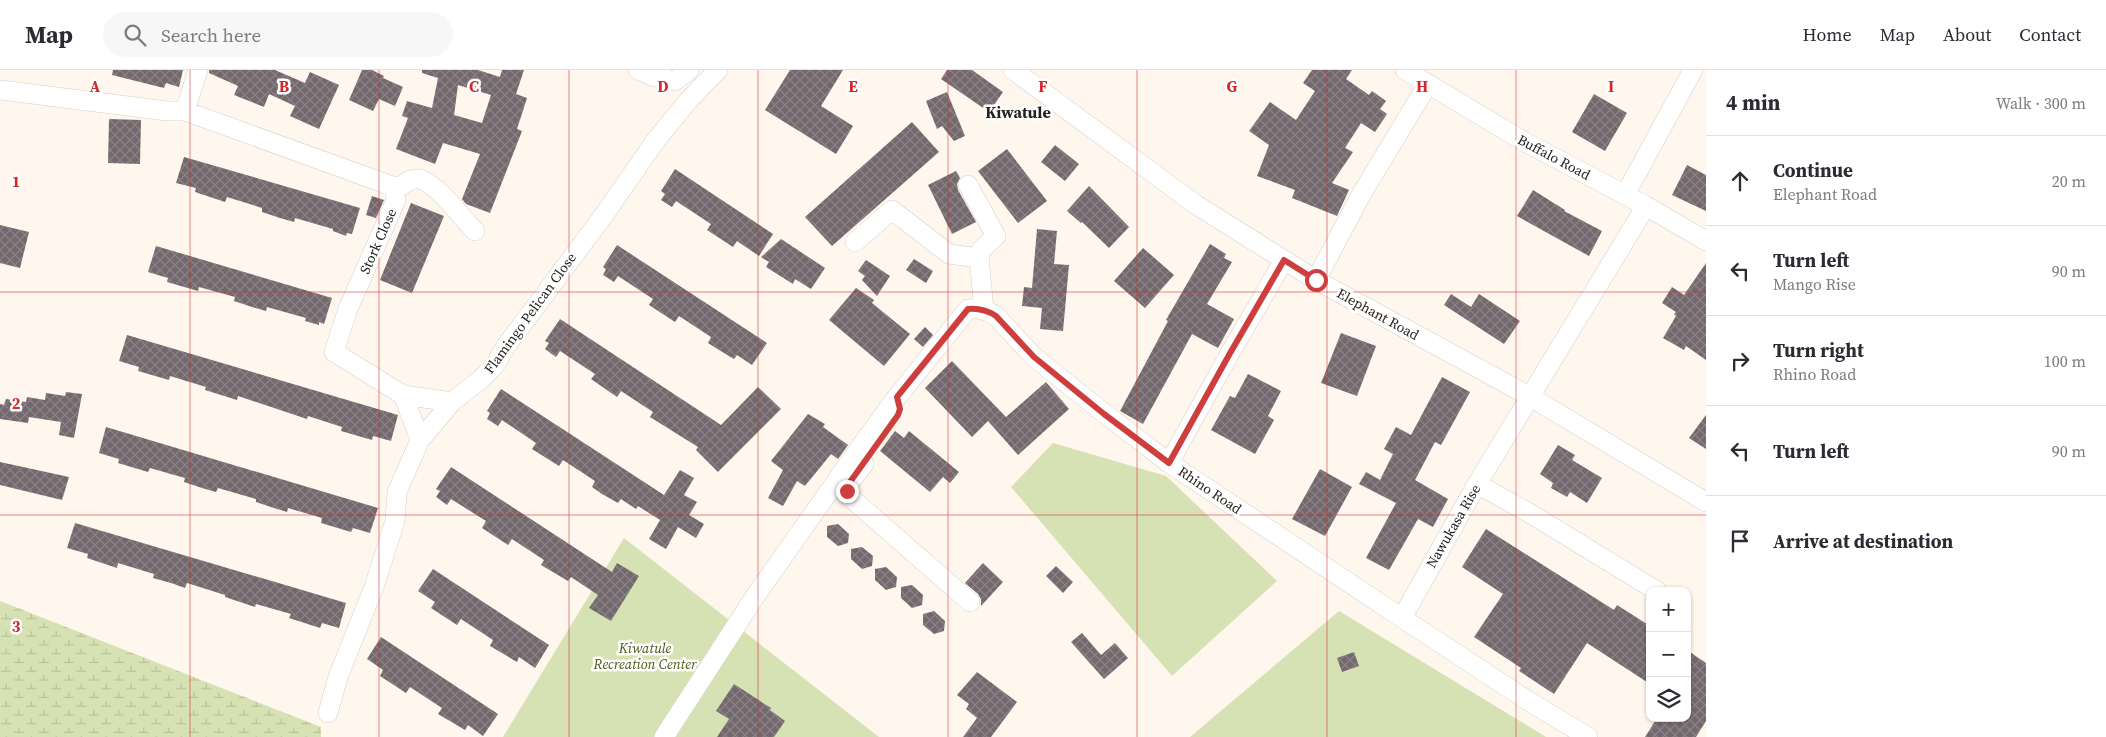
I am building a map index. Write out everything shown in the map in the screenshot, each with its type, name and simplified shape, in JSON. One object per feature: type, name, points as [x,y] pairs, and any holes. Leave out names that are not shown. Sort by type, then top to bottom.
[{"type":"street","points":[[0,90],[167,111],[185,110],[198,70]]},
{"type":"street","points":[[638,70],[656,77],[675,81],[689,70]]},
{"type":"street","name":"Flamingo Pelican Close","points":[[328,712],[338,677],[374,586],[395,522],[398,492],[420,440],[452,402],[482,379],[495,365],[506,346],[604,215],[656,140],[688,101],[718,70]]},
{"type":"street","name":"Elephant Road","points":[[1013,70],[1195,204],[1316,280],[1529,396],[1706,502]]},
{"type":"street","name":"Buffalo Road","points":[[1405,70],[1525,142],[1626,195],[1706,241]]},
{"type":"street","points":[[1626,195],[1693,70]]},
{"type":"street","points":[[1316,280],[1362,194],[1428,84]]},
{"type":"street","name":"Stork Close","points":[[185,110],[392,186],[396,200],[348,309],[334,352],[403,395],[452,402]]},
{"type":"street","points":[[395,192],[403,183],[418,179],[430,184],[475,232]]},
{"type":"street","points":[[664,737],[767,579],[897,397],[976,310],[979,258],[982,249],[996,236],[968,185]]},
{"type":"street","name":"Nawukasa Rise","points":[[1402,618],[1529,396],[1646,206]]},
{"type":"street","points":[[855,242],[892,210],[949,254],[979,258]]},
{"type":"street","points":[[1169,463],[1284,260]]},
{"type":"street","name":"Rhino Road","points":[[976,310],[996,316],[1034,357],[1104,414],[1169,463],[1402,618]]},
{"type":"street","points":[[403,395],[420,440]]},
{"type":"street","points":[[897,397],[900,409],[898,415],[850,482],[847,491],[858,504],[970,602]]},
{"type":"street","points":[[1477,484],[1531,514],[1650,587]]},
{"type":"street","points":[[1402,618],[1530,702],[1588,737]]},
{"type":"green space","points":[[1053,443],[1166,476],[1277,581],[1172,676],[1011,487]]},
{"type":"green space","name":"Kiwatule Recreation Center","points":[[624,538],[879,737],[503,737]]},
{"type":"green space","points":[[0,601],[321,727],[321,737],[0,737]]},
{"type":"green space","points":[[1339,611],[1546,737],[1190,737]]},
{"type":"building","points":[[113,70],[183,70],[179,87],[166,83],[164,88],[112,75]]},
{"type":"building","points":[[209,70],[275,70],[305,83],[310,72],[339,85],[319,129],[290,116],[295,106],[269,94],[264,107],[234,95],[238,86],[209,73]]},
{"type":"building","points":[[362,70],[372,70],[384,76],[383,78],[403,87],[395,106],[379,99],[373,111],[349,100]]},
{"type":"building","points":[[422,70],[478,70],[500,77],[502,70],[524,70],[516,94],[527,98],[517,129],[522,131],[490,213],[466,204],[462,199],[480,154],[443,143],[435,164],[396,149],[408,118],[402,116],[407,101],[432,108],[438,78],[422,73]],"holes":[[[458,85],[491,95],[482,123],[454,115]]]},
{"type":"building","points":[[790,70],[843,70],[821,106],[853,126],[836,154],[765,110]]},
{"type":"building","points":[[947,70],[972,70],[1003,92],[989,112],[941,79]]},
{"type":"building","points":[[1312,70],[1352,70],[1346,79],[1369,95],[1372,91],[1386,101],[1380,109],[1387,114],[1375,132],[1361,123],[1345,148],[1353,152],[1332,183],[1349,190],[1337,216],[1292,198],[1295,190],[1257,176],[1269,145],[1249,131],[1270,102],[1296,120],[1315,91],[1303,83]]},
{"type":"building","points":[[947,92],[965,136],[954,141],[942,126],[937,129],[926,101]]},
{"type":"building","points":[[1594,94],[1627,113],[1605,151],[1572,132]]},
{"type":"building","points":[[109,119],[141,120],[140,164],[108,163]]},
{"type":"building","points":[[912,122],[939,152],[832,246],[805,217]]},
{"type":"building","points":[[1055,145],[1079,164],[1065,181],[1041,162]]},
{"type":"building","points":[[1007,149],[1047,201],[1018,223],[978,171]]},
{"type":"building","points":[[184,157],[360,208],[352,234],[347,233],[346,236],[333,231],[333,229],[295,218],[294,222],[280,218],[262,212],[262,208],[227,197],[225,202],[195,192],[196,188],[176,183]]},
{"type":"building","points":[[1687,165],[1706,175],[1706,211],[1672,195]]},
{"type":"building","points":[[675,169],[773,234],[759,256],[737,241],[733,247],[707,230],[711,224],[676,201],[672,207],[661,200],[665,194],[661,191]]},
{"type":"building","points":[[956,171],[960,178],[957,184],[958,190],[976,222],[952,234],[928,185]]},
{"type":"building","points":[[1089,186],[1129,227],[1109,248],[1082,222],[1067,211]]},
{"type":"building","points":[[1533,190],[1564,211],[1602,231],[1589,256],[1517,216]]},
{"type":"building","points":[[372,196],[384,200],[376,218],[366,215]]},
{"type":"building","points":[[411,203],[444,216],[412,293],[380,280]]},
{"type":"building","points":[[0,225],[29,232],[20,268],[0,263]]},
{"type":"building","points":[[1037,229],[1057,231],[1054,264],[1069,265],[1063,331],[1040,329],[1042,308],[1022,306],[1024,287],[1032,288]]},
{"type":"building","points":[[781,239],[825,268],[811,289],[795,279],[793,284],[766,267],[769,262],[761,257]]},
{"type":"building","points":[[1210,244],[1226,254],[1224,258],[1232,262],[1207,304],[1234,319],[1218,348],[1192,334],[1143,424],[1120,411],[1168,321],[1166,320]]},
{"type":"building","points":[[617,245],[767,343],[752,365],[737,355],[734,359],[708,343],[711,337],[679,316],[675,322],[649,305],[653,299],[618,276],[614,282],[603,275],[606,269],[603,267]]},
{"type":"building","points":[[156,246],[332,298],[324,324],[319,322],[319,325],[305,321],[306,318],[267,307],[266,311],[252,307],[234,301],[235,297],[199,287],[198,291],[167,282],[168,278],[148,272]]},
{"type":"building","points":[[1143,248],[1174,275],[1145,308],[1114,281]]},
{"type":"building","points":[[914,259],[933,271],[926,283],[906,270]]},
{"type":"building","points":[[866,260],[890,276],[877,296],[862,280],[865,276],[858,271]]},
{"type":"building","points":[[1706,263],[1706,360],[1686,346],[1684,350],[1663,338],[1676,316],[1674,314],[1676,312],[1662,303],[1672,287],[1684,295]]},
{"type":"building","points":[[856,288],[874,300],[872,303],[910,334],[884,366],[829,320]]},
{"type":"building","points":[[1451,294],[1471,307],[1479,294],[1520,321],[1504,344],[1444,305]]},
{"type":"building","points":[[560,319],[721,425],[758,387],[781,409],[718,472],[696,450],[698,447],[650,417],[653,412],[621,391],[617,397],[591,379],[595,374],[560,351],[556,357],[545,349],[549,343],[545,341]]},
{"type":"building","points":[[925,327],[933,335],[923,347],[914,339]]},
{"type":"building","points":[[1341,333],[1376,346],[1357,396],[1321,383]]},
{"type":"building","points":[[127,335],[398,415],[391,441],[373,436],[372,440],[341,431],[342,427],[308,416],[307,419],[238,396],[237,400],[205,390],[206,387],[170,376],[169,380],[138,371],[139,367],[119,361]]},
{"type":"building","points":[[952,361],[1006,417],[1046,382],[1069,409],[1018,455],[988,421],[972,437],[925,388]]},
{"type":"building","points":[[1248,374],[1281,391],[1268,416],[1274,420],[1255,454],[1211,430],[1230,396],[1235,398]]},
{"type":"building","points":[[1442,377],[1470,392],[1441,445],[1435,442],[1415,480],[1448,499],[1433,527],[1418,519],[1389,570],[1366,558],[1396,503],[1359,484],[1366,472],[1380,480],[1393,454],[1384,449],[1396,427],[1411,435]]},
{"type":"building","points":[[501,389],[664,495],[680,470],[694,478],[684,495],[697,502],[689,515],[704,524],[696,538],[678,527],[666,549],[649,539],[660,520],[638,506],[636,509],[621,499],[618,503],[602,494],[592,487],[595,481],[563,460],[559,466],[532,449],[536,443],[502,420],[498,426],[487,419],[490,413],[487,411]]},
{"type":"building","points":[[66,392],[82,394],[74,438],[59,435],[61,422],[29,417],[28,423],[0,419],[0,404],[4,405],[6,399],[26,402],[27,397],[45,400],[46,393],[65,396]]},
{"type":"building","points":[[808,414],[825,424],[823,427],[848,445],[838,459],[831,454],[805,486],[797,481],[783,506],[768,498],[783,470],[771,461]]},
{"type":"building","points":[[1706,415],[1706,449],[1689,438]]},
{"type":"building","points":[[106,427],[378,508],[370,533],[353,528],[351,532],[321,523],[322,518],[288,508],[287,512],[256,502],[256,499],[218,488],[216,492],[202,488],[184,482],[185,478],[150,468],[148,472],[118,463],[119,459],[99,453]]},
{"type":"building","points":[[895,431],[904,438],[909,431],[959,472],[950,483],[943,477],[930,492],[880,451]]},
{"type":"building","points":[[1558,445],[1575,455],[1572,460],[1602,478],[1587,503],[1570,492],[1567,497],[1551,488],[1553,483],[1540,474]]},
{"type":"building","points":[[0,462],[69,477],[62,500],[0,485]]},
{"type":"building","points":[[451,467],[612,572],[617,563],[639,576],[611,621],[589,608],[598,595],[571,577],[568,581],[541,565],[544,560],[512,539],[508,545],[482,528],[486,521],[451,499],[447,505],[436,497],[440,491],[436,489]]},
{"type":"building","points":[[1320,469],[1352,487],[1325,536],[1292,519]]},
{"type":"building","points":[[75,523],[346,603],[339,628],[322,623],[320,628],[289,618],[291,614],[256,604],[255,607],[187,583],[185,588],[153,578],[154,574],[118,563],[117,568],[87,558],[88,554],[67,548]]},
{"type":"building","points":[[838,524],[849,534],[848,543],[838,546],[827,537],[827,526]]},
{"type":"building","points":[[1486,529],[1614,610],[1617,605],[1646,623],[1646,681],[1587,643],[1554,694],[1519,671],[1521,668],[1474,637],[1503,594],[1462,567]]},
{"type":"building","points":[[862,547],[873,556],[872,566],[862,569],[851,559],[851,549]]},
{"type":"building","points":[[983,563],[1003,582],[981,606],[981,599],[978,594],[965,583]]},
{"type":"building","points":[[1056,566],[1073,582],[1063,593],[1046,576]]},
{"type":"building","points":[[886,567],[897,577],[896,587],[886,590],[875,580],[875,569]]},
{"type":"building","points":[[433,569],[549,645],[535,668],[519,657],[517,662],[490,646],[493,640],[461,619],[457,625],[431,608],[435,602],[418,591]]},
{"type":"building","points":[[912,585],[923,595],[922,605],[912,608],[901,598],[901,587]]},
{"type":"building","points":[[934,611],[945,621],[944,631],[934,634],[923,625],[923,614]]},
{"type":"building","points":[[1082,633],[1101,655],[1115,643],[1128,658],[1104,679],[1071,642]]},
{"type":"building","points":[[381,637],[498,714],[483,736],[468,725],[465,730],[438,714],[442,708],[410,687],[406,693],[380,676],[383,670],[367,659]]},
{"type":"building","points":[[1354,652],[1359,666],[1342,672],[1337,658]]},
{"type":"building","points":[[1691,653],[1706,663],[1706,721],[1696,737],[1645,737],[1654,722],[1691,722]]},
{"type":"building","points":[[977,672],[1017,702],[991,737],[963,737],[977,718],[966,709],[969,704],[957,695]]},
{"type":"building","points":[[734,684],[771,708],[770,710],[785,721],[774,737],[717,737],[729,719],[716,711]]},
{"type":"district","name":"Kiwatule","points":[[1018,112]]},
{"type":"route","points":[[847,491],[850,482],[898,415],[900,405],[897,397],[968,309],[979,308],[989,311],[996,316],[1034,357],[1104,414],[1169,463],[1284,260],[1316,280]]}]
